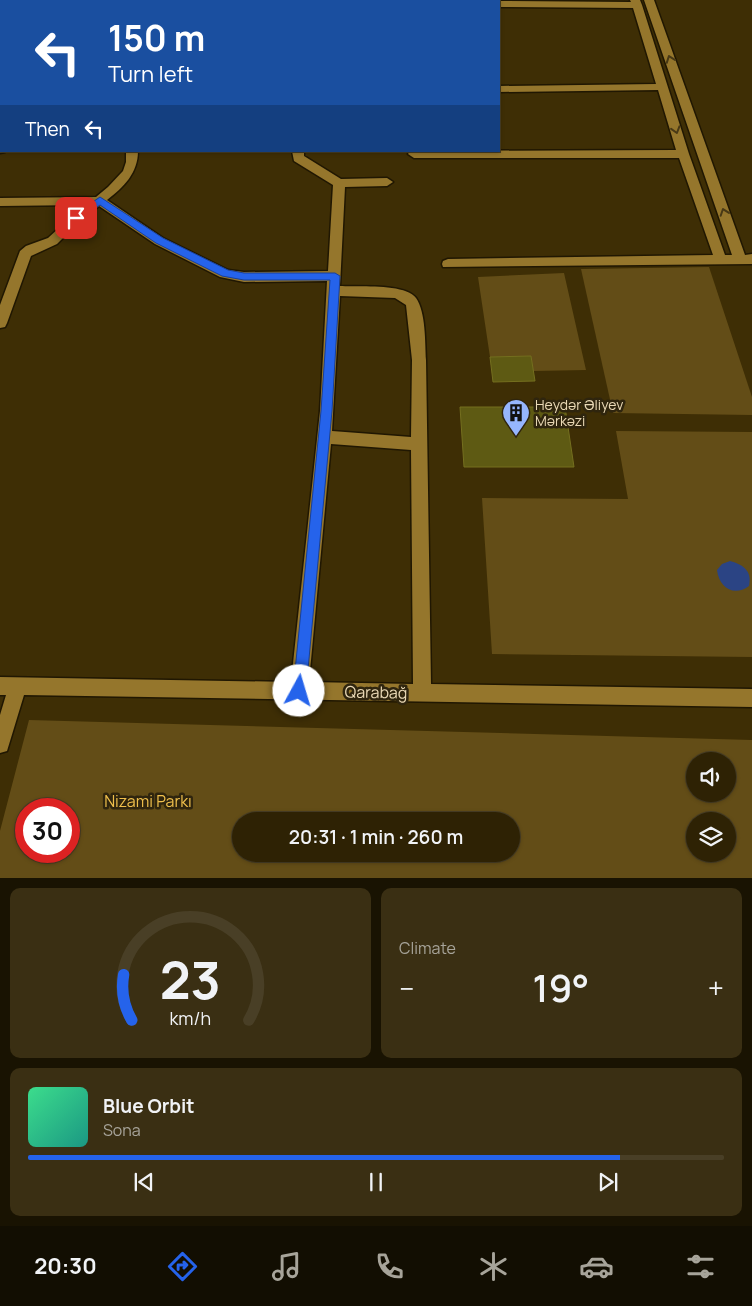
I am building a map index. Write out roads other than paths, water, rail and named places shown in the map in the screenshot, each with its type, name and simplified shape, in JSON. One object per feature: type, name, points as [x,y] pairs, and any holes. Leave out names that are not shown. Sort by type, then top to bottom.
[{"type":"street","points":[[448,264],[746,259],[649,0]]},
{"type":"street","points":[[500,4],[636,2],[683,154],[720,258]]},
{"type":"street","points":[[500,89],[663,87]]},
{"type":"street","points":[[0,323],[3,307],[24,254],[33,247],[50,243],[76,218],[116,189],[133,160],[132,152]]},
{"type":"street","points":[[298,152],[298,158],[339,183],[387,182]]},
{"type":"street","points":[[414,154],[683,154]]},
{"type":"street","points":[[299,691],[324,437],[335,284],[339,183]]},
{"type":"street","points":[[0,202],[100,200],[159,240],[226,274],[335,284],[395,293],[410,299],[414,307],[418,356],[419,605],[422,693]]},
{"type":"street","points":[[324,437],[418,444]]},
{"type":"street","points":[[0,744],[9,686]]},
{"type":"street","name":"Qarabağ","points":[[9,686],[752,698]]},
{"type":"water","points":[[730,561],[746,569],[750,581],[749,586],[733,591],[724,586],[717,570],[722,564]]},
{"type":"place","name":"Heydər Əliyev Mərkəzi","points":[[516,437]]},
{"type":"park label","name":"Nizami Parkı","points":[[148,801]]}]
